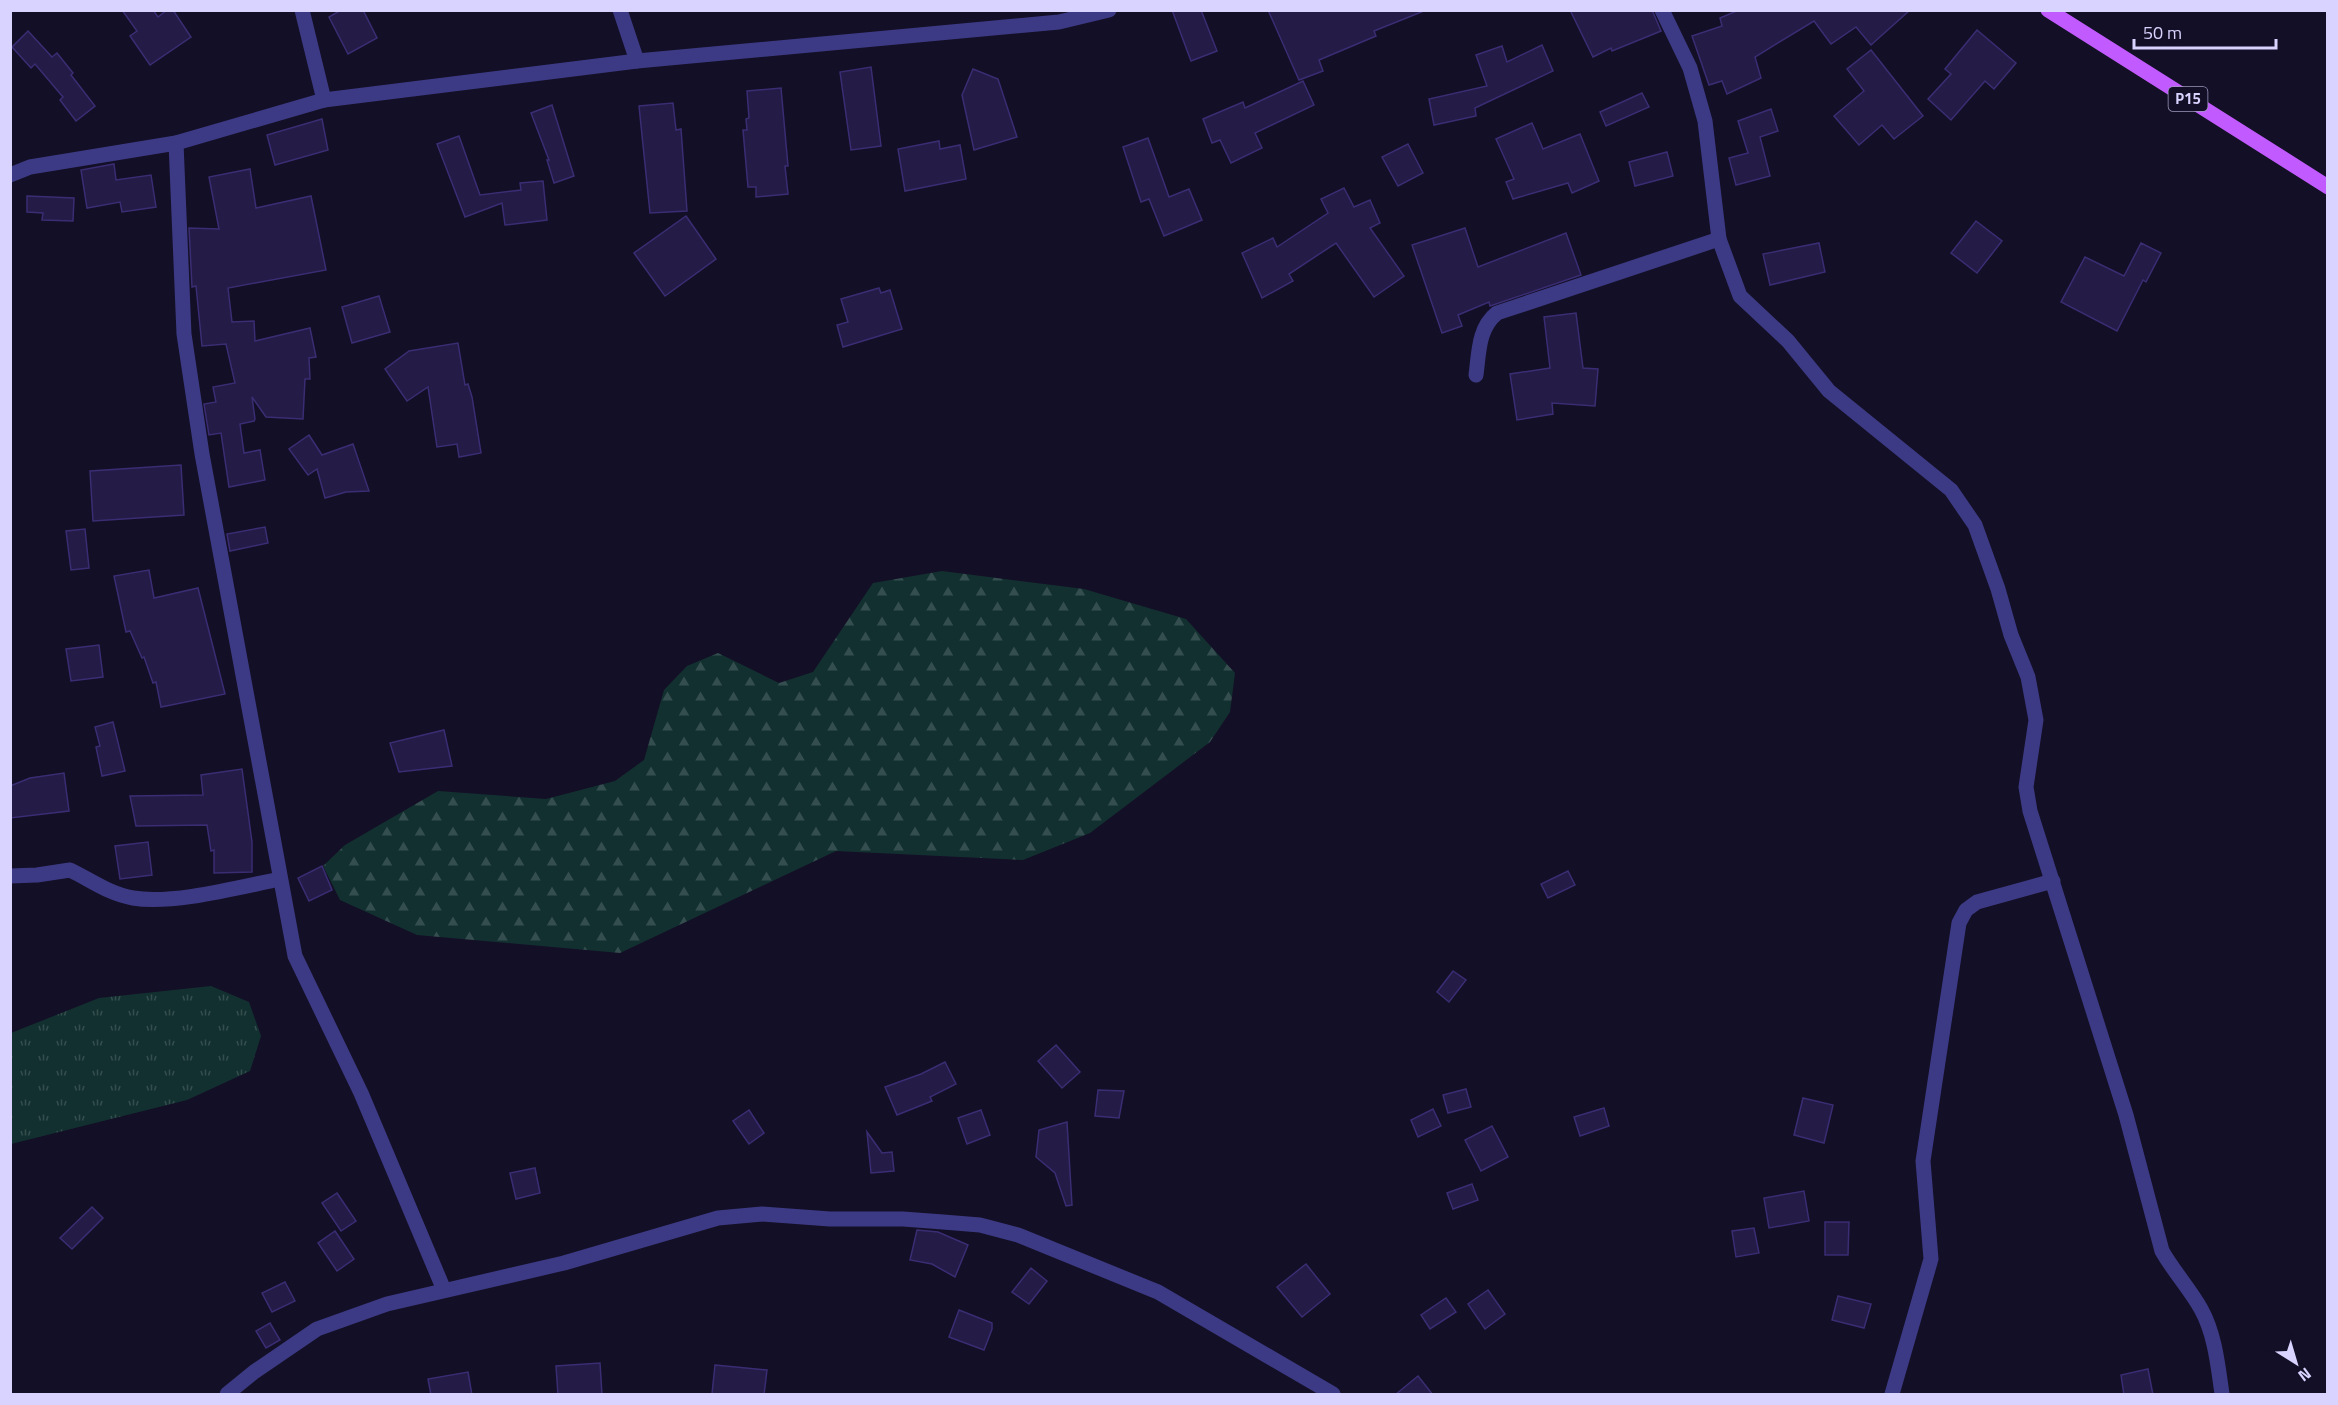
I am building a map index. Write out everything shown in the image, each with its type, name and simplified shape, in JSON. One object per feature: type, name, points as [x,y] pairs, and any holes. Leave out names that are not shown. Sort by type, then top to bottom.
[{"type":"main road","name":"P15","points":[[2049,10],[2328,187]]},
{"type":"street","points":[[302,10],[324,100]]},
{"type":"street","points":[[620,10],[637,61]]},
{"type":"street","points":[[10,174],[30,167],[176,143],[324,100],[637,61],[1059,22],[1109,10]]},
{"type":"street","points":[[1662,10],[1690,68],[1705,121],[1719,239],[1740,296],[1788,340],[1828,391],[1951,490],[1975,525],[1998,589],[2011,635],[2028,678],[2036,720],[2026,787],[2030,811],[2126,1115],[2162,1251],[2202,1311],[2215,1347],[2222,1395]]},
{"type":"street","points":[[176,143],[184,334],[202,454],[295,956],[361,1093],[444,1290]]},
{"type":"street","points":[[1476,375],[1483,330],[1488,319],[1497,313],[1719,239]]},
{"type":"street","points":[[10,876],[70,870],[105,889],[132,898],[156,900],[210,893],[280,879]]},
{"type":"street","points":[[1892,1395],[1931,1259],[1923,1161],[1959,922],[1966,910],[1977,902],[2053,881]]},
{"type":"street","points":[[227,1395],[254,1371],[317,1329],[387,1304],[564,1263],[718,1218],[762,1214],[831,1220],[903,1219],[980,1225],[1018,1235],[1158,1292],[1334,1395]]},
{"type":"green space","points":[[942,571],[1084,589],[1186,619],[1235,673],[1230,712],[1210,742],[1090,833],[1023,860],[836,851],[620,953],[417,935],[340,900],[323,866],[345,845],[438,791],[546,799],[615,781],[644,760],[664,690],[687,666],[718,653],[779,683],[813,672],[873,583]]},
{"type":"green space","points":[[211,986],[249,1002],[261,1036],[250,1071],[187,1100],[11,1144],[11,1033],[99,998]]},
{"type":"building","points":[[122,10],[153,10],[158,17],[167,10],[173,10],[191,37],[150,65],[130,36],[137,31]]},
{"type":"building","points":[[341,10],[363,10],[377,38],[348,54],[329,17]]},
{"type":"building","points":[[1172,10],[1201,10],[1217,51],[1191,61]]},
{"type":"building","points":[[1268,10],[1424,11],[1374,31],[1376,36],[1319,60],[1323,71],[1299,80]]},
{"type":"building","points":[[1570,10],[1652,10],[1661,31],[1612,51],[1611,48],[1593,57]]},
{"type":"building","points":[[1739,10],[1910,10],[1871,45],[1856,27],[1831,44],[1814,21],[1755,57],[1761,78],[1727,94],[1722,81],[1709,85],[1692,36],[1722,26],[1720,18]]},
{"type":"building","points":[[1977,30],[2016,63],[1994,89],[1985,81],[1951,120],[1928,99],[1951,74],[1945,69]]},
{"type":"building","points":[[28,31],[52,57],[57,53],[95,106],[76,121],[60,100],[63,97],[35,64],[31,68],[12,47]]},
{"type":"building","points":[[1542,45],[1553,71],[1475,108],[1476,116],[1434,125],[1429,99],[1487,86],[1476,55],[1502,46],[1507,62]]},
{"type":"building","points":[[1871,50],[1923,116],[1894,139],[1882,125],[1859,145],[1834,116],[1864,91],[1847,69]]},
{"type":"building","points":[[871,67],[881,146],[851,150],[840,72]]},
{"type":"building","points":[[973,69],[998,79],[1017,137],[974,150],[962,95]]},
{"type":"building","points":[[1303,81],[1314,105],[1255,133],[1262,148],[1231,163],[1220,140],[1212,143],[1203,119],[1243,102],[1245,108]]},
{"type":"building","points":[[781,88],[788,166],[785,166],[788,194],[756,197],[756,187],[748,187],[743,130],[747,130],[746,119],[749,118],[747,91]]},
{"type":"building","points":[[1642,93],[1649,107],[1606,126],[1600,112]]},
{"type":"building","points":[[673,103],[676,130],[681,129],[687,211],[650,213],[639,106]]},
{"type":"building","points":[[552,105],[574,176],[554,183],[547,160],[549,160],[531,113]]},
{"type":"building","points":[[1771,109],[1778,131],[1760,137],[1770,176],[1736,185],[1729,158],[1748,153],[1738,121]]},
{"type":"building","points":[[322,119],[328,150],[275,165],[267,135]]},
{"type":"building","points":[[1532,123],[1543,149],[1580,134],[1599,181],[1572,193],[1568,183],[1513,199],[1506,182],[1514,179],[1496,139]]},
{"type":"building","points":[[459,136],[480,195],[521,190],[520,183],[543,181],[547,220],[505,225],[502,203],[465,217],[437,144]]},
{"type":"building","points":[[1148,138],[1169,197],[1189,189],[1202,220],[1164,236],[1149,199],[1141,202],[1123,147]]},
{"type":"building","points":[[939,141],[940,149],[960,145],[966,179],[905,191],[898,149]]},
{"type":"building","points":[[1408,144],[1423,173],[1398,186],[1382,157]]},
{"type":"building","points":[[1667,152],[1673,176],[1635,186],[1629,162]]},
{"type":"building","points":[[114,164],[116,180],[151,175],[156,207],[122,212],[120,202],[87,208],[81,170]]},
{"type":"building","points":[[250,169],[256,208],[311,196],[326,270],[228,288],[232,322],[254,321],[255,341],[310,328],[316,357],[309,358],[310,379],[305,379],[303,419],[266,417],[252,397],[255,419],[240,424],[244,453],[260,450],[265,480],[229,487],[221,433],[209,435],[204,404],[216,402],[213,387],[235,383],[226,344],[202,346],[196,286],[192,287],[189,228],[219,229],[209,177]]},
{"type":"building","points":[[1344,188],[1354,207],[1370,200],[1380,223],[1370,228],[1404,276],[1374,297],[1336,243],[1289,274],[1293,281],[1262,298],[1242,253],[1273,238],[1277,247],[1328,213],[1321,199]]},
{"type":"building","points":[[27,196],[74,198],[73,221],[42,220],[43,213],[27,212]]},
{"type":"building","points":[[686,216],[716,259],[665,296],[634,253]]},
{"type":"building","points":[[1976,221],[2002,241],[1977,273],[1951,253]]},
{"type":"building","points":[[1465,228],[1478,267],[1566,233],[1581,275],[1490,306],[1489,302],[1458,315],[1462,326],[1442,333],[1412,245]]},
{"type":"building","points":[[1819,243],[1825,272],[1770,285],[1763,254]]},
{"type":"building","points":[[2141,243],[2161,253],[2146,282],[2143,280],[2117,331],[2061,302],[2085,257],[2124,276]]},
{"type":"building","points":[[879,288],[881,293],[890,290],[902,329],[843,347],[837,325],[848,322],[841,299]]},
{"type":"building","points":[[379,296],[390,332],[352,343],[342,307]]},
{"type":"building","points":[[1576,313],[1583,368],[1598,369],[1595,406],[1552,403],[1553,414],[1517,420],[1510,374],[1550,368],[1544,317]]},
{"type":"building","points":[[458,343],[465,385],[468,384],[472,397],[481,453],[459,457],[457,444],[437,447],[428,387],[407,401],[385,369],[409,351]]},
{"type":"building","points":[[309,435],[322,455],[353,444],[369,491],[346,492],[325,498],[317,469],[308,475],[289,449]]},
{"type":"building","points":[[181,465],[184,515],[93,521],[90,471]]},
{"type":"building","points":[[265,527],[268,543],[230,551],[227,534]]},
{"type":"building","points":[[85,529],[89,568],[71,570],[66,531]]},
{"type":"building","points":[[149,570],[154,598],[198,588],[225,694],[161,707],[156,682],[153,683],[144,657],[142,658],[130,631],[126,632],[114,576]]},
{"type":"building","points":[[99,645],[103,677],[71,681],[66,649]]},
{"type":"building","points":[[113,722],[125,771],[102,776],[96,747],[100,746],[95,727]]},
{"type":"building","points":[[444,730],[452,766],[399,772],[390,743]]},
{"type":"building","points":[[242,769],[252,842],[252,872],[214,873],[214,850],[211,851],[207,825],[136,826],[130,796],[203,795],[201,775]]},
{"type":"building","points":[[64,773],[69,811],[10,818],[10,786],[30,778]]},
{"type":"building","points":[[148,842],[152,875],[120,879],[115,846]]},
{"type":"building","points":[[322,866],[332,890],[309,901],[298,878]]},
{"type":"building","points":[[1568,871],[1575,885],[1548,898],[1541,884]]},
{"type":"building","points":[[1453,971],[1466,980],[1449,1002],[1437,992]]},
{"type":"building","points":[[1056,1045],[1080,1072],[1062,1088],[1038,1061]]},
{"type":"building","points":[[945,1062],[956,1084],[930,1097],[932,1101],[897,1115],[885,1087],[921,1074]]},
{"type":"building","points":[[1466,1089],[1471,1107],[1448,1113],[1443,1095]]},
{"type":"building","points":[[1098,1090],[1124,1091],[1119,1118],[1095,1116]]},
{"type":"building","points":[[1803,1098],[1833,1105],[1824,1143],[1794,1135]]},
{"type":"building","points":[[1604,1108],[1609,1126],[1580,1136],[1574,1117]]},
{"type":"building","points":[[1433,1109],[1441,1126],[1418,1137],[1411,1120]]},
{"type":"building","points":[[749,1110],[764,1133],[749,1144],[733,1121]]},
{"type":"building","points":[[981,1110],[990,1135],[967,1144],[958,1118]]},
{"type":"building","points":[[1067,1122],[1072,1205],[1066,1206],[1055,1173],[1036,1157],[1039,1130]]},
{"type":"building","points":[[1492,1126],[1508,1157],[1481,1171],[1465,1140]]},
{"type":"building","points":[[867,1132],[882,1153],[892,1152],[894,1171],[871,1173]]},
{"type":"building","points":[[535,1168],[540,1193],[516,1199],[510,1173]]},
{"type":"building","points":[[1472,1184],[1478,1200],[1453,1209],[1447,1193]]},
{"type":"building","points":[[1804,1191],[1809,1221],[1769,1228],[1764,1198]]},
{"type":"building","points":[[337,1193],[356,1221],[341,1231],[322,1203]]},
{"type":"building","points":[[92,1207],[103,1218],[72,1249],[60,1238]]},
{"type":"building","points":[[1825,1222],[1849,1222],[1848,1255],[1825,1255]]},
{"type":"building","points":[[1754,1228],[1759,1253],[1736,1257],[1732,1231]]},
{"type":"building","points":[[917,1230],[938,1232],[968,1245],[955,1277],[932,1264],[910,1260]]},
{"type":"building","points":[[335,1231],[354,1259],[337,1271],[318,1243]]},
{"type":"building","points":[[1306,1264],[1330,1294],[1302,1317],[1277,1287]]},
{"type":"building","points":[[1031,1268],[1047,1281],[1029,1304],[1012,1292]]},
{"type":"building","points":[[285,1282],[295,1301],[272,1312],[262,1293]]},
{"type":"building","points":[[1488,1290],[1505,1314],[1485,1329],[1468,1304]]},
{"type":"building","points":[[1838,1296],[1871,1304],[1864,1328],[1832,1320]]},
{"type":"building","points":[[1446,1298],[1456,1312],[1430,1329],[1421,1315]]},
{"type":"building","points":[[959,1310],[992,1323],[984,1350],[949,1337]]},
{"type":"building","points":[[270,1323],[280,1340],[266,1348],[256,1331]]},
{"type":"building","points":[[600,1363],[602,1395],[558,1395],[556,1366]]},
{"type":"building","points":[[715,1365],[767,1370],[764,1395],[712,1394]]},
{"type":"building","points":[[2148,1369],[2153,1395],[2124,1395],[2121,1375]]},
{"type":"building","points":[[468,1372],[472,1395],[431,1395],[428,1379]]},
{"type":"building","points":[[1418,1376],[1433,1395],[1395,1395]]}]
